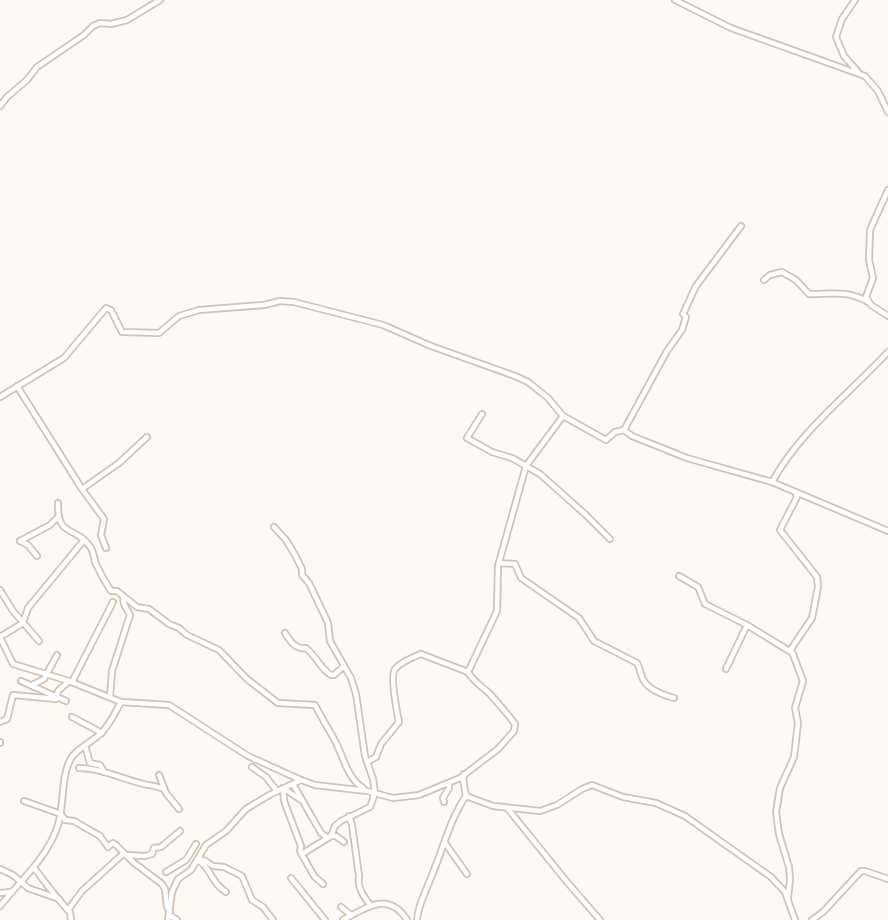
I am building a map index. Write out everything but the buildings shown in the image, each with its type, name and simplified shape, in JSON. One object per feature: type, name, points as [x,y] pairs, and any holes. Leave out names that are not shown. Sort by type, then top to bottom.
[{"type":"street","points":[[0,106],[37,67],[97,24],[111,24],[127,20],[160,0]]},
{"type":"street","points":[[675,0],[731,28],[860,74]]},
{"type":"street","points":[[829,63],[845,64],[836,37],[842,19],[855,0]]},
{"type":"street","points":[[844,56],[860,74],[874,84],[888,111]]},
{"type":"street","points":[[869,303],[866,297],[873,278],[869,260],[870,230],[888,190]]},
{"type":"street","points":[[0,397],[68,354],[106,308],[112,312],[122,332],[153,334],[161,332],[179,316],[188,312],[264,305],[280,300],[383,325],[440,349],[515,376],[528,382],[548,398],[563,416],[606,441],[615,432],[624,429],[684,326],[686,318],[683,314],[684,310],[696,286],[741,226]]},
{"type":"street","points":[[764,280],[770,275],[782,272],[796,280],[809,294],[846,292],[858,296],[888,316]]},
{"type":"street","points":[[772,482],[791,454],[822,417],[888,352]]},
{"type":"street","points":[[17,386],[82,489],[104,519],[101,535],[106,548]]},
{"type":"street","points":[[482,414],[467,438],[492,452],[512,458],[551,483],[610,539]]},
{"type":"street","points":[[468,672],[494,620],[499,563],[526,466],[563,416]]},
{"type":"street","points":[[624,429],[633,436],[687,458],[772,482],[888,531]]},
{"type":"street","points":[[82,489],[119,463],[147,437]]},
{"type":"street","points":[[795,492],[797,496],[780,530],[817,577],[818,583],[812,618],[792,645],[803,681],[795,708],[798,723],[796,750],[792,765],[780,788],[776,807],[779,834],[789,867],[788,897],[795,920]]},
{"type":"street","points":[[58,503],[58,517],[65,529],[78,534],[93,551],[95,562],[111,591],[117,591],[137,607],[149,609],[187,635],[219,650],[248,679],[278,703],[315,705],[350,773],[358,785],[367,791]]},
{"type":"street","points":[[37,556],[28,545],[20,541],[50,525],[58,517]]},
{"type":"street","points":[[273,527],[286,540],[302,569],[302,575],[309,583],[328,623],[330,641],[356,694],[367,762],[375,793],[370,807],[349,816],[335,826],[329,837]]},
{"type":"street","points":[[84,540],[28,608],[23,623],[0,637],[2,647],[13,664],[70,682],[121,702],[169,705],[248,756],[315,785],[367,791],[393,798],[406,798],[449,783],[498,749],[515,727],[509,716],[468,672],[421,654],[396,668],[393,673],[394,697],[399,722],[381,744],[376,757],[367,762]]},
{"type":"street","points":[[499,563],[515,564],[521,578],[579,618],[594,641],[637,663],[648,686],[674,698]]},
{"type":"street","points":[[679,576],[698,587],[705,604],[747,625],[795,655]]},
{"type":"street","points":[[0,590],[13,611],[39,641]]},
{"type":"street","points":[[110,697],[112,671],[130,615],[124,604],[123,596]]},
{"type":"street","points":[[0,722],[7,719],[13,695],[56,699],[58,691],[70,682],[113,602]]},
{"type":"street","points":[[726,669],[747,625]]},
{"type":"street","points":[[285,633],[301,649],[306,648],[310,651],[318,663],[331,675],[344,666]]},
{"type":"street","points":[[32,685],[44,679],[57,655]]},
{"type":"street","points":[[21,681],[66,701]]},
{"type":"street","points":[[0,906],[34,868],[57,829],[61,814],[64,780],[70,758],[102,733],[121,702]]},
{"type":"street","points":[[72,717],[102,733]]},
{"type":"street","points":[[85,746],[90,763],[100,765],[104,772]]},
{"type":"street","points":[[252,767],[266,777],[277,791]]},
{"type":"street","points":[[79,768],[104,772],[140,783],[154,784],[164,789]]},
{"type":"street","points":[[417,920],[419,909],[455,816],[466,796],[464,774]]},
{"type":"street","points":[[159,775],[164,789],[179,809]]},
{"type":"street","points":[[169,916],[172,892],[180,876],[190,870],[206,845],[226,831],[246,809],[301,780]]},
{"type":"street","points":[[444,802],[443,798],[449,788],[449,783]]},
{"type":"street","points":[[293,784],[321,833],[329,837]]},
{"type":"street","points":[[466,796],[486,805],[545,810],[592,785],[623,797],[656,803],[685,816],[771,877],[788,897]]},
{"type":"street","points":[[283,788],[301,800]]},
{"type":"street","points":[[283,788],[284,801],[302,854],[314,876],[323,884]]},
{"type":"street","points":[[24,801],[61,814],[65,820],[74,821],[100,836],[108,848],[113,843],[116,845],[142,870],[162,884],[165,889],[169,916],[177,920]]},
{"type":"street","points":[[508,808],[600,920]]},
{"type":"street","points":[[349,816],[355,843],[358,882],[371,906]]},
{"type":"street","points":[[68,910],[82,891],[125,854],[139,856],[152,854],[154,848],[161,847],[180,831]]},
{"type":"street","points":[[302,854],[329,837],[336,836],[344,842]]},
{"type":"street","points":[[445,843],[467,874]]},
{"type":"street","points":[[166,872],[186,860],[196,844]]},
{"type":"street","points":[[198,860],[206,865],[218,887],[226,892]]},
{"type":"street","points":[[198,860],[204,860],[213,866],[224,867],[242,876],[252,900],[264,907],[273,920]]},
{"type":"street","points":[[177,864],[180,876]]},
{"type":"street","points":[[34,868],[68,910],[71,920]]},
{"type":"street","points":[[0,869],[13,875],[28,888],[59,899]]},
{"type":"street","points":[[812,920],[823,912],[861,871],[888,879]]},
{"type":"street","points":[[291,878],[325,920]]},
{"type":"street","points":[[0,893],[11,892]]},
{"type":"street","points":[[343,920],[371,906],[386,903],[395,906],[407,920]]},
{"type":"street","points":[[341,907],[351,915]]}]
